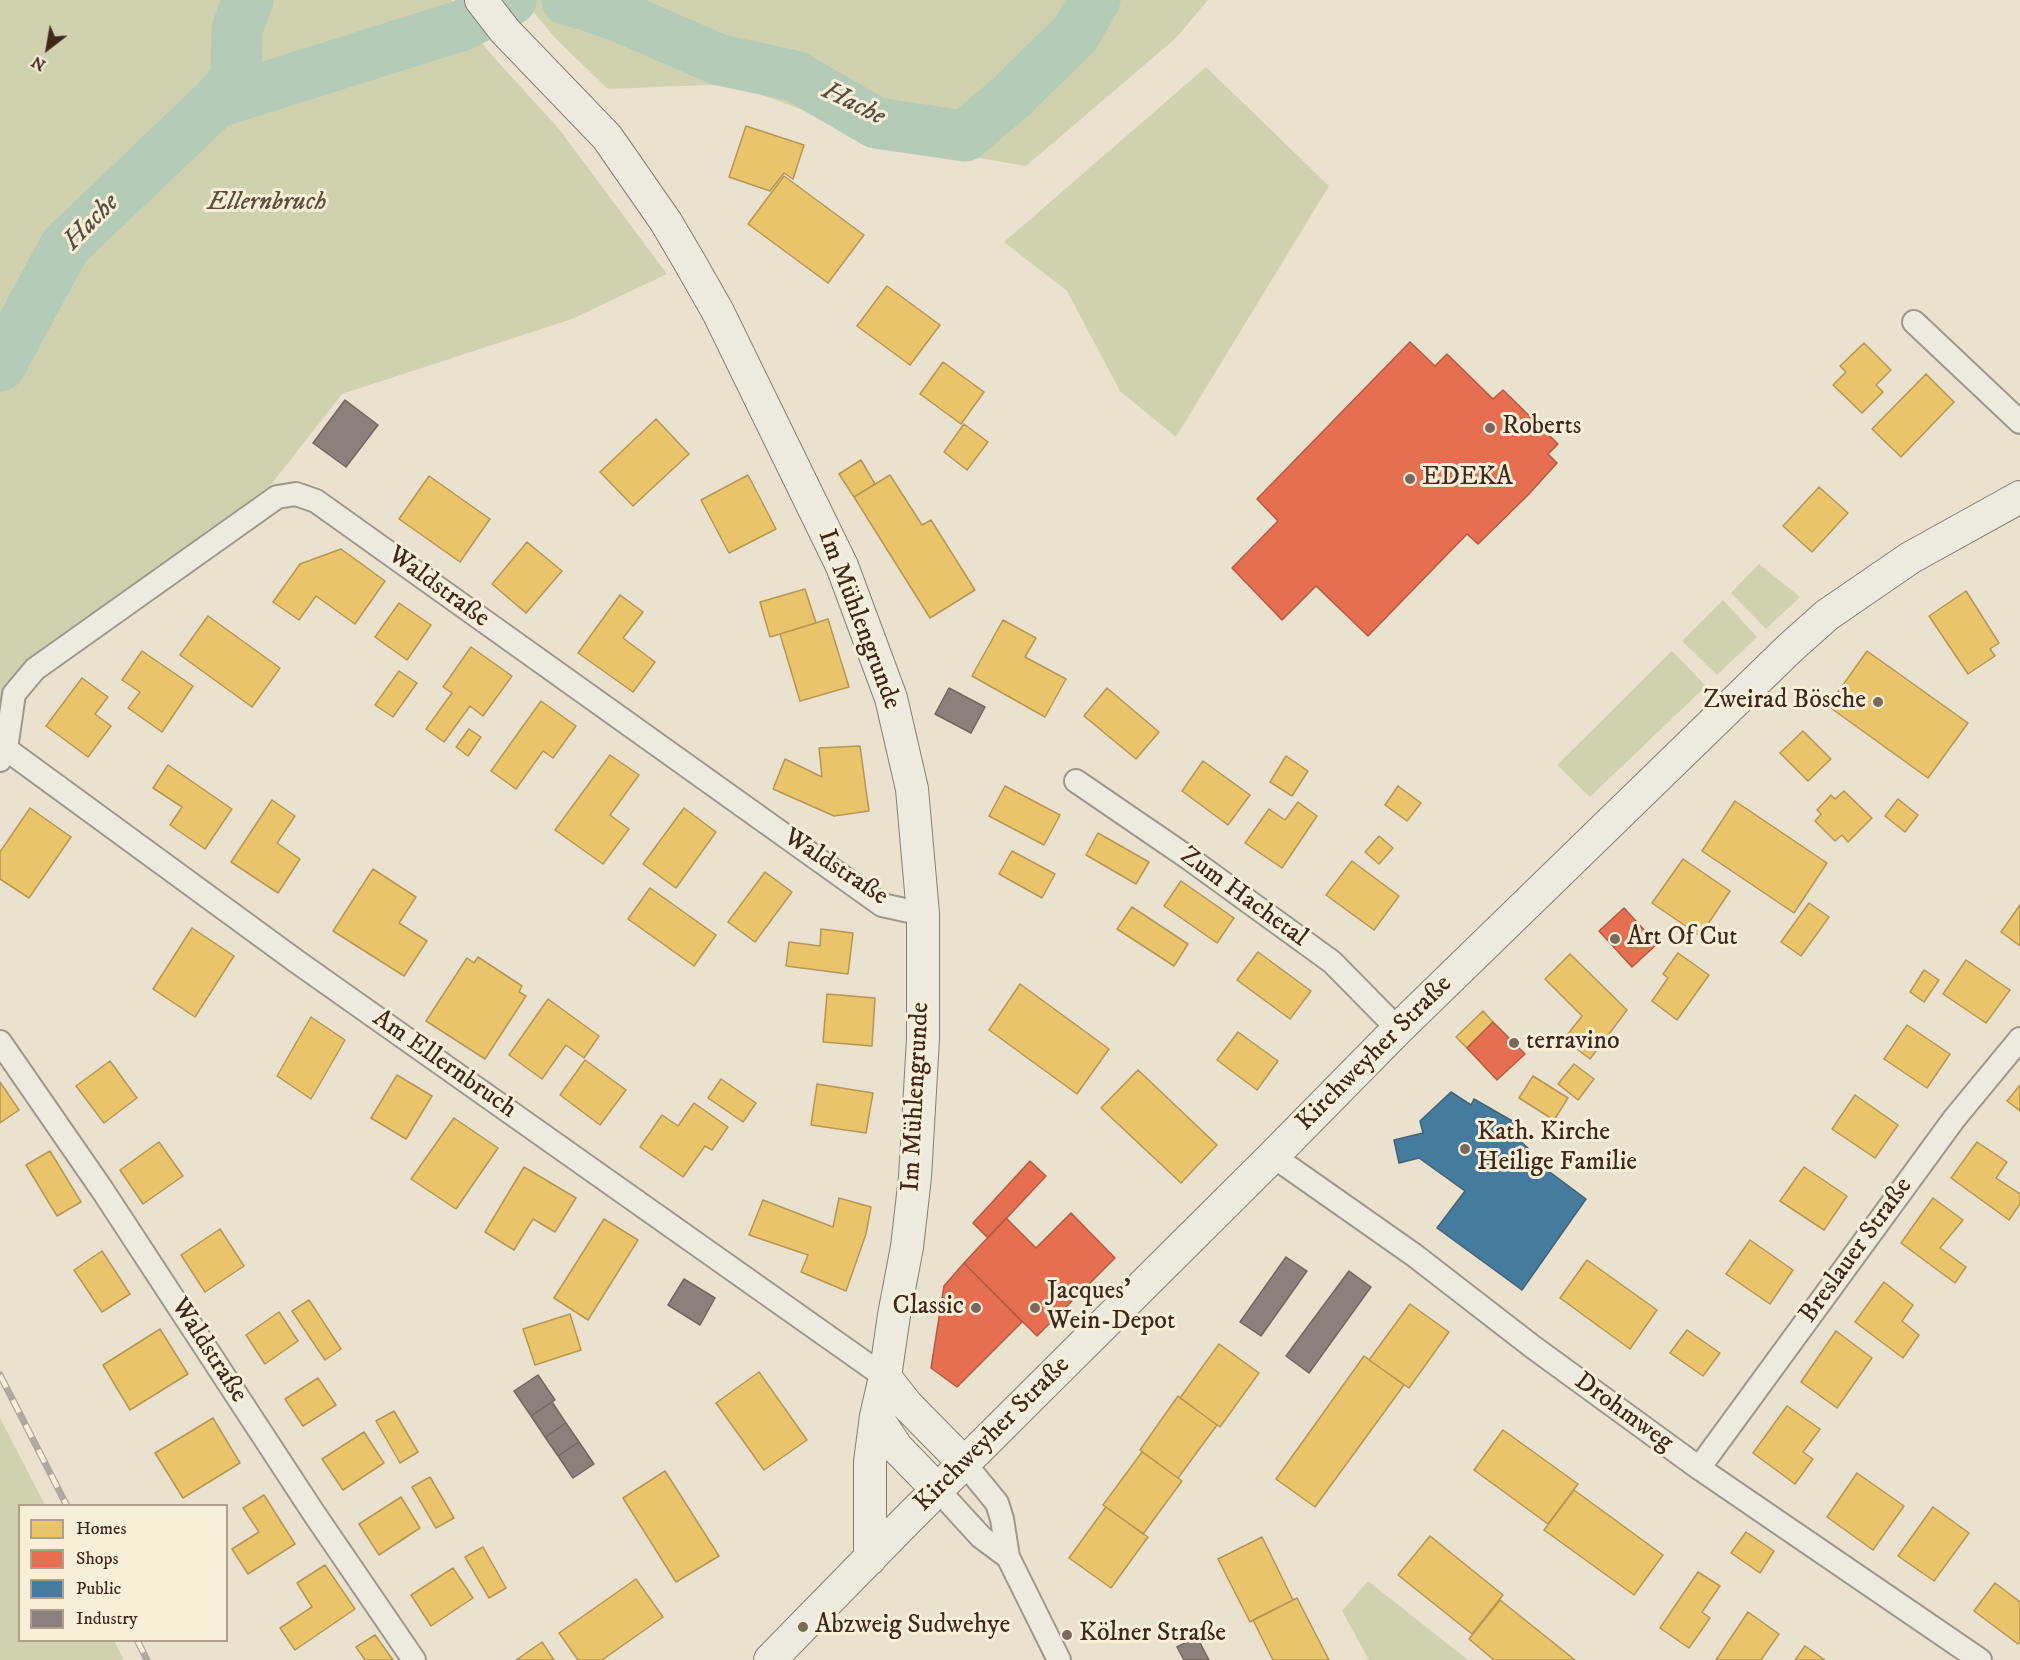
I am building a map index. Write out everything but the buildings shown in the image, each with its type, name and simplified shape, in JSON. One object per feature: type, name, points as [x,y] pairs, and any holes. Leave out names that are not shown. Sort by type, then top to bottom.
[{"type":"main road","name":"Im Mühlengrunde","points":[[481,0],[506,31],[607,137],[666,222],[718,312],[842,566],[891,698],[912,789],[923,914],[923,1039],[915,1177],[907,1247],[885,1377],[876,1416],[870,1462],[870,1559]]},
{"type":"main road","name":"Kirchweyher Straße","points":[[770,1660],[1398,1029],[1790,648],[1827,615],[1910,558],[2020,497]]},
{"type":"main road","points":[[885,1377],[907,1404],[964,1464]]},
{"type":"main road","points":[[876,1416],[897,1448],[938,1490]]},
{"type":"street","points":[[1914,322],[2020,422]]},
{"type":"street","name":"Waldstraße","points":[[3,754],[14,694],[34,669],[277,497],[296,494],[316,501],[882,905],[923,914]]},
{"type":"street","name":"Am Ellernbruch","points":[[3,754],[885,1377]]},
{"type":"street","name":"Zum Hachetal","points":[[1076,781],[1190,859],[1332,962],[1398,1029]]},
{"type":"street","name":"Breslauer Straße","points":[[1699,1468],[1953,1119],[2020,1039]]},
{"type":"street","name":"Waldstraße","points":[[0,1042],[103,1191],[313,1512],[414,1660]]},
{"type":"street","name":"Drohmweg","points":[[1273,1156],[1414,1255],[1533,1347],[1699,1468],[1980,1660]]},
{"type":"street","points":[[964,1464],[997,1503],[1008,1557],[1059,1660]]},
{"type":"street","points":[[938,1490],[981,1537],[1008,1557]]},
{"type":"green space","name":"Ellernbruch","points":[[0,0],[451,0],[489,52],[559,129],[667,274],[572,319],[342,394],[270,486],[28,665],[0,719]]},
{"type":"green space","points":[[523,0],[1208,0],[1176,38],[1026,166],[891,143],[733,84],[608,89],[558,41]]},
{"type":"green space","points":[[1206,67],[1329,186],[1176,437],[1120,391],[1067,291],[1004,242]]},
{"type":"green space","points":[[1759,564],[1800,597],[1766,629],[1731,593]]},
{"type":"green space","points":[[1723,600],[1757,637],[1717,675],[1682,641]]},
{"type":"green space","points":[[1672,651],[1706,686],[1590,797],[1557,765]]},
{"type":"green space","points":[[0,1418],[44,1504],[18,1504],[18,1642],[115,1642],[124,1660],[0,1660]]},
{"type":"green space","points":[[1368,1581],[1468,1660],[1369,1660],[1342,1611]]},
{"type":"waterway","name":"Hache","points":[[215,103],[236,79],[237,29],[248,0]]},
{"type":"waterway","name":"Hache","points":[[0,366],[65,246],[215,103],[463,25],[511,0]]},
{"type":"waterway","name":"Hache","points":[[567,0],[623,18],[720,60],[795,76],[876,123],[965,136],[1011,97],[1075,34],[1095,0]]},
{"type":"railway","points":[[0,1375],[66,1504]]},
{"type":"railway","points":[[138,1642],[147,1660]]},
{"type":"place","name":"Roberts","points":[[1490,428]]},
{"type":"place","name":"EDEKA","points":[[1410,479]]},
{"type":"place","name":"Zweirad Bösche","points":[[1878,702]]},
{"type":"place","name":"Art Of Cut","points":[[1615,939]]},
{"type":"place","name":"terravino","points":[[1514,1043]]},
{"type":"place","name":"Kath. Kirche Heilige Familie","points":[[1465,1149]]},
{"type":"place","name":"Classic","points":[[976,1308]]},
{"type":"place","name":"Jacques’ Wein-Depot","points":[[1035,1308]]},
{"type":"place","name":"Abzweig Sudwehye","points":[[803,1627]]},
{"type":"place","name":"Kölner Straße","points":[[1067,1635]]}]
